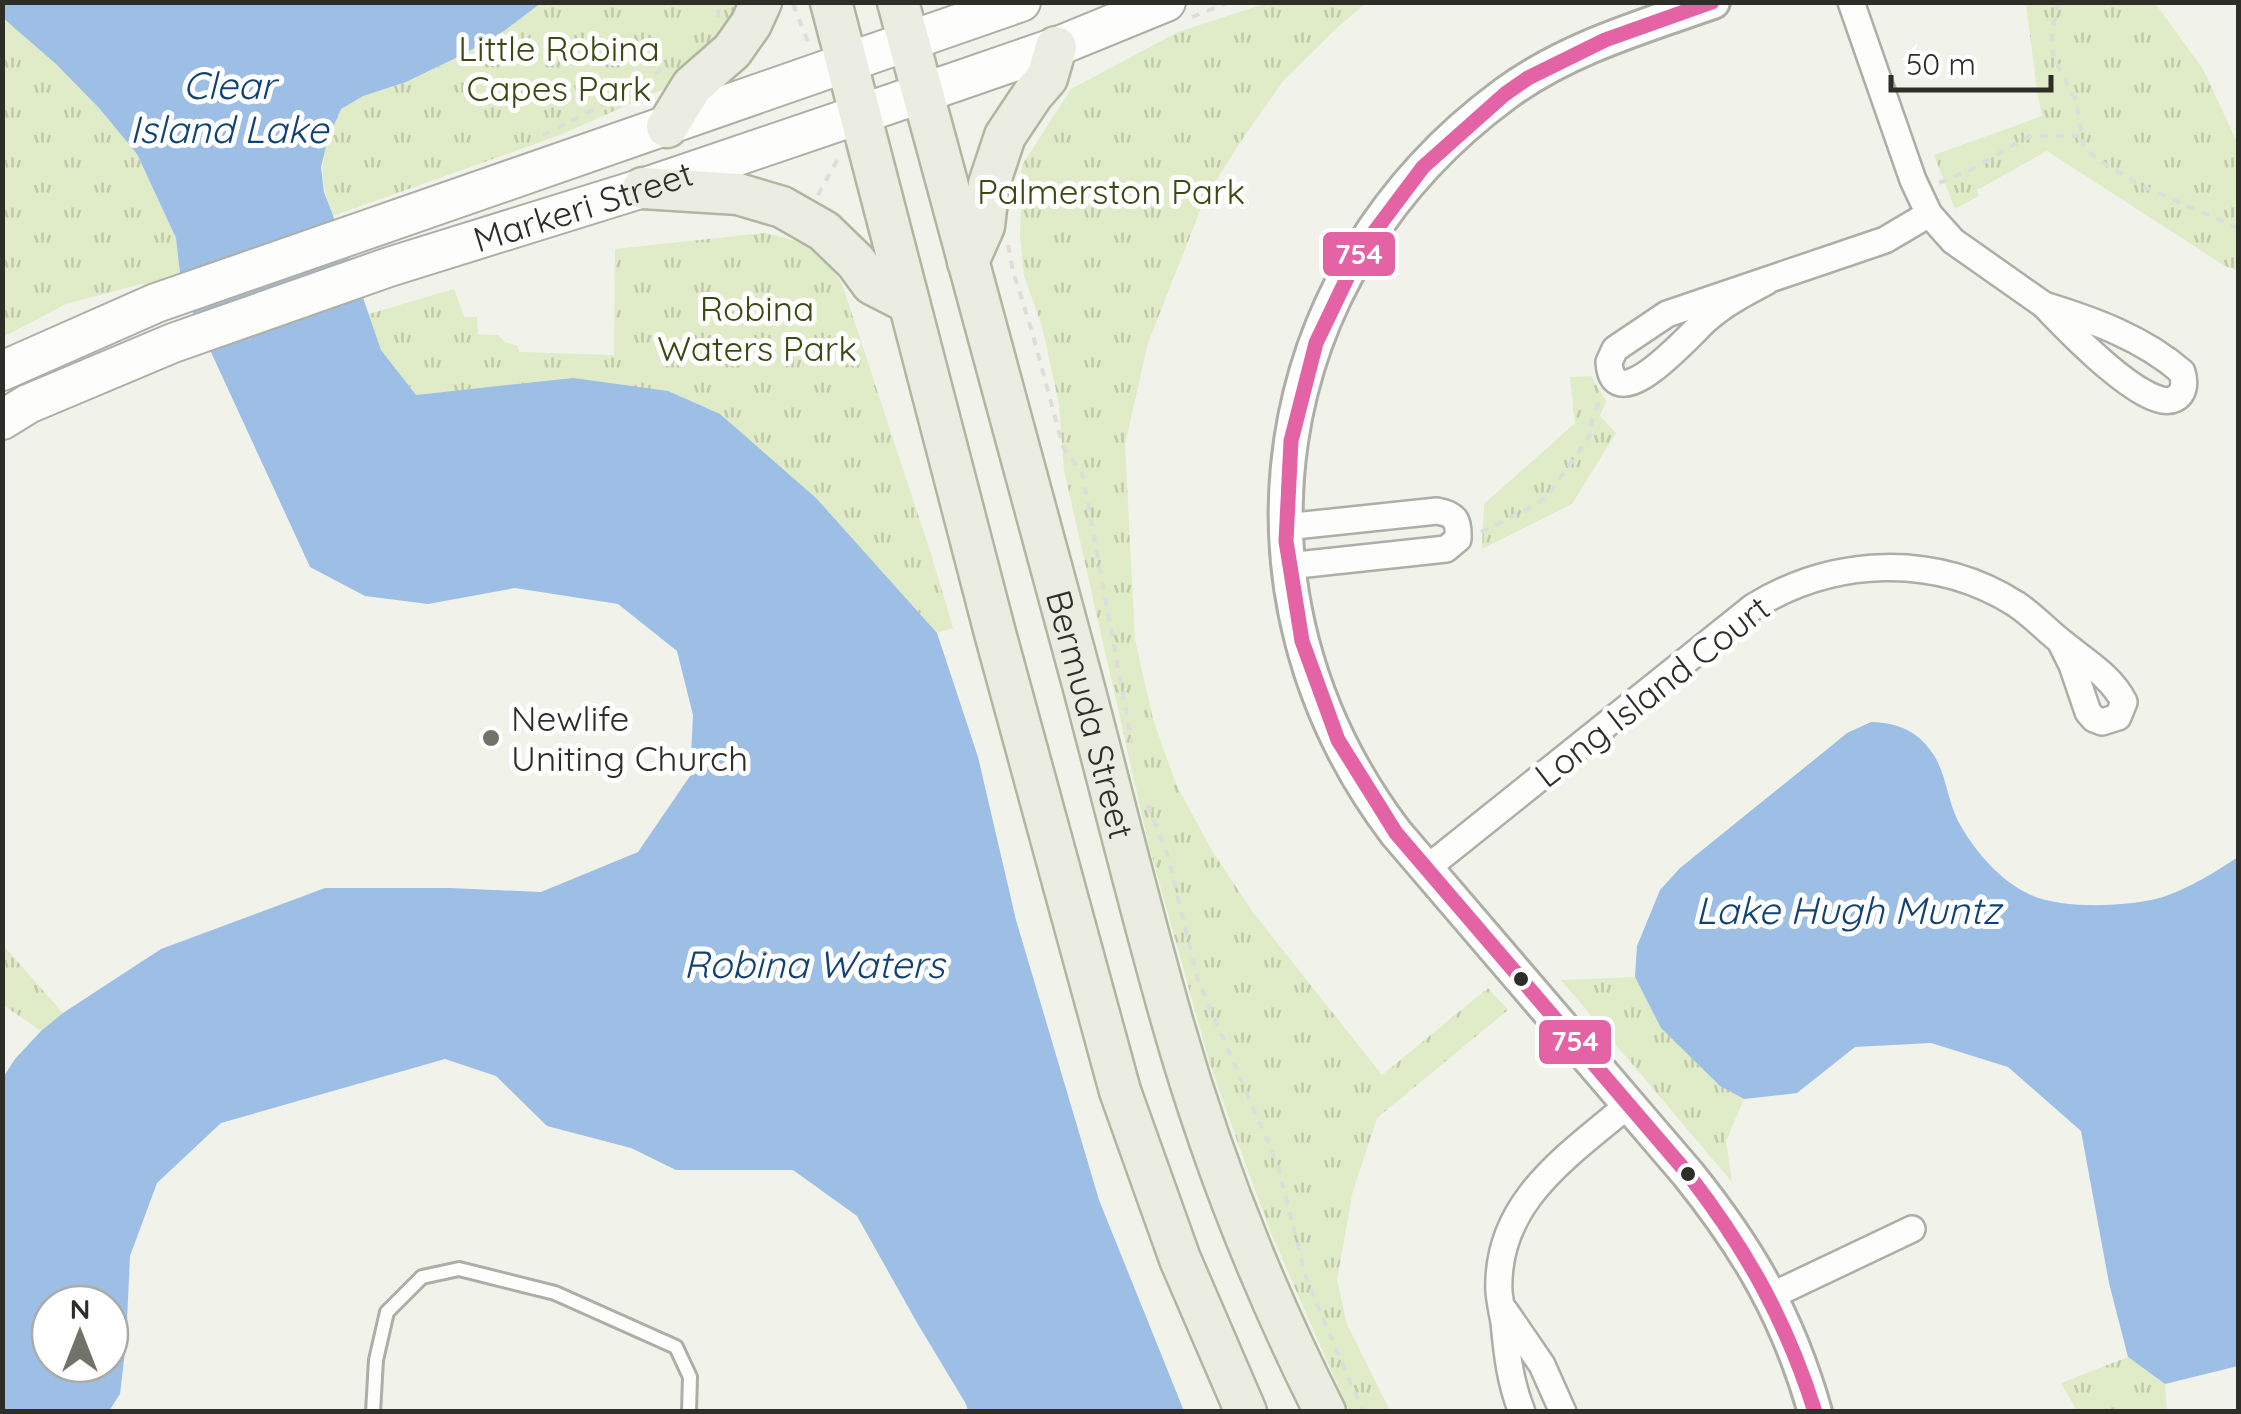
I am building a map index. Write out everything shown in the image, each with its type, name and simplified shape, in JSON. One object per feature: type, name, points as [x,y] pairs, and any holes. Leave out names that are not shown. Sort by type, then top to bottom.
[{"type":"main road","points":[[666,127],[692,86],[732,51],[761,2]]},
{"type":"main road","name":"Bermuda Street","points":[[831,2],[827,55],[859,114],[1120,1091],[1180,1259],[1246,1412]]},
{"type":"main road","name":"Bermuda Street","points":[[898,2],[1172,1020],[1236,1207],[1325,1412]]},
{"type":"main road","name":"Markeri Street","points":[[2,372],[156,304],[666,127],[827,55],[908,41],[1022,2]]},
{"type":"main road","name":"Markeri Street","points":[[2,420],[28,404],[173,342],[1056,47],[1175,12]]},
{"type":"main road","points":[[968,262],[984,226],[989,184],[1005,136],[1047,78],[1056,47]]},
{"type":"main road","points":[[642,188],[738,194],[782,207],[824,231],[872,284],[909,303]]},
{"type":"street","points":[[1712,2],[1588,47],[1532,77],[1446,143],[1392,203],[1344,276],[1326,313],[1305,376],[1290,456],[1285,527],[1303,650],[1334,734],[1374,803],[1426,870],[1688,1174],[1732,1231],[1771,1296],[1800,1363],[1815,1412]]},
{"type":"street","points":[[1851,2],[1925,204],[1953,241],[2044,305],[2099,361],[2152,397],[2175,399],[2183,391],[2182,372],[2128,336],[2044,305]]},
{"type":"street","points":[[1766,282],[1726,304],[1637,381],[1619,382],[1611,374],[1608,362],[1615,348],[1653,322],[1692,304],[1885,240],[1925,204]]},
{"type":"street","points":[[1285,527],[1436,511],[1448,513],[1458,527],[1458,538],[1446,549],[1288,566]]},
{"type":"street","name":"Long Island Court","points":[[1426,870],[1753,607],[1805,581],[1867,568],[1902,567],[1958,577],[2018,605],[2060,641]]},
{"type":"street","points":[[1522,1412],[1510,1379],[1499,1291],[1512,1223],[1552,1169],[1628,1104]]},
{"type":"street","points":[[1771,1296],[1912,1229]]},
{"type":"street","points":[[1502,1307],[1542,1364],[1564,1412]]},
{"type":"lane","points":[[373,1412],[376,1360],[387,1312],[422,1278],[459,1269],[555,1294],[676,1347],[690,1377],[690,1412]]},
{"type":"path","points":[[718,22],[719,2]]},
{"type":"path","points":[[792,2],[827,55]]},
{"type":"path","points":[[1175,12],[1229,2]]},
{"type":"path","points":[[2058,2],[2052,29],[2054,56],[2076,100],[2084,148],[2113,169],[2180,204],[2238,228]]},
{"type":"path","points":[[543,135],[646,84],[662,69],[677,65]]},
{"type":"path","points":[[1925,204],[1931,186],[1973,169],[2020,141],[2032,136],[2082,136]]},
{"type":"path","points":[[817,197],[840,155]]},
{"type":"path","points":[[1007,238],[1063,447],[1082,473],[1132,743]]},
{"type":"path","points":[[1458,538],[1469,538],[1536,505],[1549,494],[1591,434],[1592,418],[1611,374]]},
{"type":"path","points":[[1145,796],[1168,857],[1198,980],[1277,1163],[1307,1280],[1363,1412]]},
{"type":"green space","name":"Little Robina Capes Park","points":[[541,3],[746,3],[732,28],[668,87],[560,135],[333,216],[323,161],[342,109],[460,55]]},
{"type":"green space","name":"Palmerston Park","points":[[1267,3],[1366,3],[1284,80],[1243,138],[1205,198],[1148,343],[1125,444],[1135,640],[1153,719],[1176,784],[1211,849],[1252,911],[1382,1075],[1488,988],[1508,1010],[1377,1118],[1353,1190],[1337,1280],[1347,1324],[1390,1411],[1349,1411],[1271,1233],[1209,1061],[1148,842],[1064,470],[1059,404],[1042,326],[1024,276],[1020,236],[1022,165],[1071,89],[1178,32]]},
{"type":"green space","points":[[2026,3],[2155,3],[2203,69],[2238,144],[2238,271],[2047,151],[1977,190],[1979,196],[1955,209],[1934,155],[2042,116]]},
{"type":"green space","points":[[3,18],[56,64],[137,154],[176,238],[180,273],[66,304],[3,337]]},
{"type":"green space","name":"Robina Waters Park","points":[[765,233],[810,248],[842,284],[953,628],[937,633],[817,499],[573,379],[416,395],[381,350],[369,314],[454,289],[464,317],[477,317],[478,334],[498,335],[518,346],[519,352],[614,355],[615,249]]},
{"type":"green space","points":[[1591,376],[1606,401],[1600,416],[1616,433],[1572,504],[1482,549],[1484,504],[1575,423],[1570,377]]},
{"type":"green space","points":[[3,945],[63,1013],[41,1031],[3,1005]]},
{"type":"green space","points":[[1635,977],[1661,1028],[1720,1086],[1744,1099],[1726,1141],[1732,1182],[1561,980]]},
{"type":"green space","points":[[2128,1357],[2165,1384],[2167,1411],[2077,1411],[2061,1383]]},
{"type":"water","name":"Robina Waters","points":[[3,3],[541,3],[504,31],[462,55],[341,109],[321,167],[324,192],[381,350],[416,395],[573,378],[668,391],[720,414],[817,499],[937,633],[978,757],[1016,920],[1099,1200],[1184,1411],[968,1411],[857,1216],[793,1170],[676,1170],[631,1148],[547,1126],[496,1076],[445,1059],[221,1123],[157,1183],[130,1256],[129,1284],[30,1284],[30,1384],[121,1384],[120,1394],[109,1411],[3,1411],[2,1079],[41,1031],[161,949],[325,888],[541,892],[638,852],[690,776],[693,715],[677,651],[618,604],[515,588],[428,604],[365,596],[310,567],[193,313],[180,273],[176,238],[137,154],[56,64],[3,18]]},
{"type":"water","name":"Lake Hugh Muntz","points":[[1871,722],[1899,727],[1929,748],[1939,765],[1957,819],[1975,847],[2008,881],[2040,898],[2094,905],[2149,900],[2183,889],[2238,857],[2238,1366],[2165,1384],[2128,1357],[2109,1283],[2081,1131],[2008,1067],[1931,1043],[1855,1047],[1797,1093],[1744,1099],[1720,1086],[1661,1028],[1635,977],[1637,946],[1660,890],[1680,868],[1847,733]]},
{"type":"transit line","name":"754","points":[[1712,2],[1605,40],[1528,78],[1423,167],[1360,251],[1316,343],[1291,441],[1286,541],[1302,641],[1338,740],[1396,833],[1709,1202],[1746,1258],[1777,1316],[1815,1412]]},
{"type":"place","name":"Newlife Uniting Church","points":[[491,738]]},
{"type":"water label","name":"Clear Island Lake","points":[[229,107]]}]
